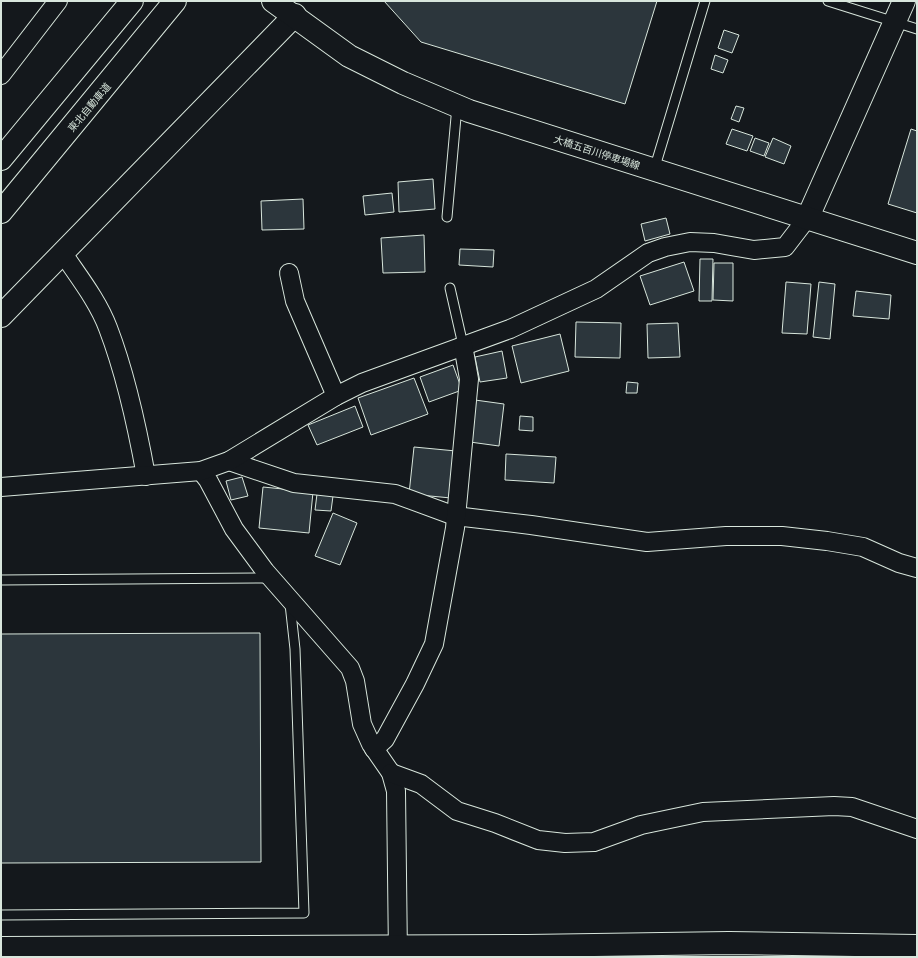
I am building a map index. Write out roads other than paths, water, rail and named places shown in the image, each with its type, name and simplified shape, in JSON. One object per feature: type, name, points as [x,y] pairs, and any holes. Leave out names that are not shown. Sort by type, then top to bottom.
[{"type":"main road","points":[[1,159],[132,1]]},
{"type":"main road","name":"東北自動車道","points":[[1,212],[120,70],[175,1]]},
{"type":"main road","points":[[120,70],[186,1]]},
{"type":"main road","name":"大橋五百川停車場線","points":[[273,1],[292,8],[349,56],[403,83],[458,106],[917,253]]},
{"type":"main road","points":[[808,217],[904,1]]},
{"type":"main road","points":[[1,316],[292,8]]},
{"type":"main road","points":[[1,948],[398,952],[528,946],[729,943],[917,946]]},
{"type":"street","points":[[1,75],[58,1]]},
{"type":"street","points":[[1,488],[201,471],[229,461],[336,396],[362,383],[510,329],[596,289],[648,253],[665,247],[690,242],[714,243],[754,250],[785,247],[808,217]]},
{"type":"street","points":[[62,252],[98,307],[108,327],[125,380],[146,476]]},
{"type":"street","points":[[289,273],[295,301],[336,396]]},
{"type":"street","points":[[374,749],[386,739],[434,644],[455,528],[469,379],[463,345]]},
{"type":"street","points":[[229,461],[294,483],[395,494],[455,516],[531,524],[647,542],[726,536],[782,536],[827,540],[863,547],[899,563],[917,568]]},
{"type":"street","points":[[201,471],[208,480],[234,529],[270,578],[350,668],[355,681],[362,724],[374,749],[391,773],[396,798],[398,952]]},
{"type":"street","points":[[391,773],[421,784],[457,811],[538,840],[565,843],[594,842],[641,825],[703,812],[834,806],[852,807],[917,829]]},
{"type":"lane","points":[[654,170],[705,1]]},
{"type":"lane","points":[[828,1],[917,30]]},
{"type":"lane","points":[[447,217],[458,106]]},
{"type":"lane","points":[[450,288],[463,345]]},
{"type":"lane","points":[[1,580],[270,578]]},
{"type":"lane","points":[[1,916],[304,913],[295,649],[290,599]]}]
